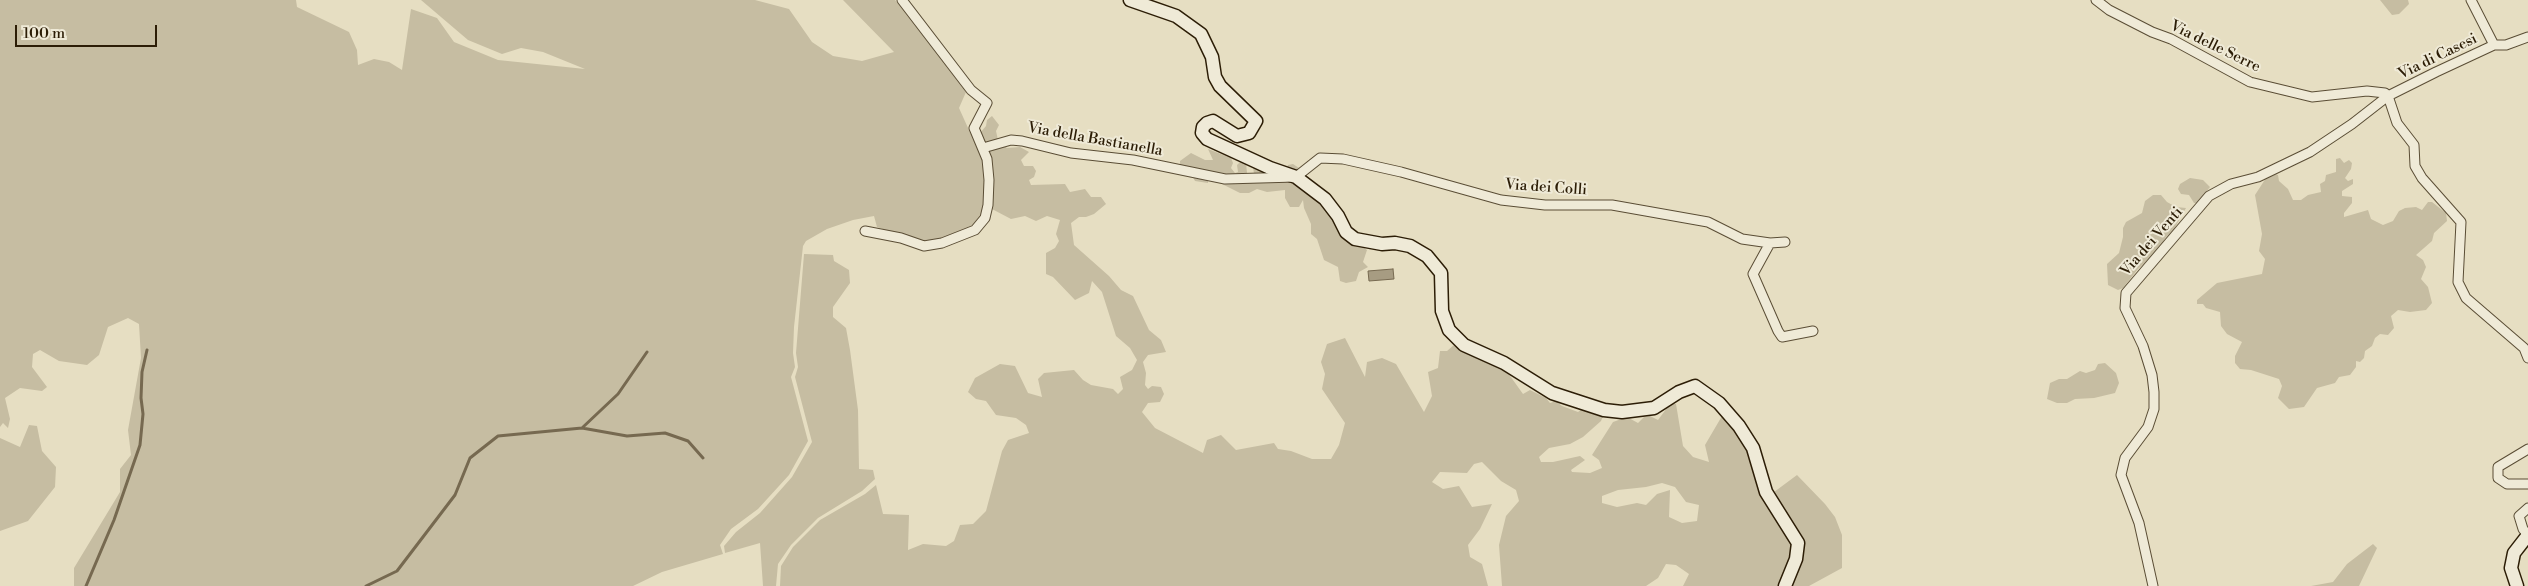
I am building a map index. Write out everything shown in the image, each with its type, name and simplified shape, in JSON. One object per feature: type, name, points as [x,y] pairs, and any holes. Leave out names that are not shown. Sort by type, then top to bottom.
[{"type":"street","points":[[865,231],[901,238],[924,246],[942,243],[975,230],[985,218],[988,205],[989,180],[983,148],[974,128],[987,102],[970,90],[902,0]]},
{"type":"street","points":[[1130,0],[1176,16],[1202,34],[1212,57],[1215,77],[1220,86],[1256,121],[1249,133],[1237,136],[1212,121],[1203,127],[1202,133],[1207,139],[1270,168],[1296,177],[1325,199],[1338,216],[1346,232],[1355,239],[1382,244],[1395,243],[1410,246],[1427,256],[1441,274],[1442,311],[1448,330],[1464,345],[1504,363],[1552,393],[1589,406],[1622,412],[1654,408],[1678,392],[1696,386],[1719,403],[1739,426],[1753,448],[1766,492],[1798,543],[1796,559],[1785,586]]},
{"type":"street","name":"Via delle Serre","points":[[2096,0],[2109,10],[2152,32],[2171,39],[2250,82],[2312,97],[2367,91],[2385,93],[2388,96]]},
{"type":"street","points":[[2470,0],[2494,45]]},
{"type":"street","name":"Via di Casesi","points":[[2388,96],[2494,45],[2506,45],[2528,37]]},
{"type":"street","points":[[2388,96],[2397,123],[2414,145],[2415,166],[2418,172],[2431,190],[2461,222],[2458,282],[2466,298],[2524,348],[2528,358]]},
{"type":"street","name":"Via dei Venti","points":[[2152,586],[2139,523],[2121,475],[2125,458],[2148,427],[2154,409],[2152,375],[2143,346],[2125,308],[2126,294],[2210,196],[2231,184],[2258,177],[2310,152],[2352,124],[2388,96]]},
{"type":"street","name":"Via della Bastianella","points":[[983,148],[1017,140],[1071,153],[1133,160],[1225,179],[1296,177]]},
{"type":"street","name":"Via dei Colli","points":[[1296,177],[1320,158],[1342,159],[1401,172],[1501,200],[1545,205],[1612,205],[1708,222],[1742,239],[1770,244],[1785,242]]},
{"type":"street","points":[[1770,244],[1753,274],[1778,331],[1782,337],[1812,331]]},
{"type":"street","points":[[2528,449],[2498,467],[2498,478],[2506,484],[2528,484]]},
{"type":"street","points":[[2517,586],[2511,568],[2514,553],[2528,535],[2522,530],[2519,516],[2528,508]]},
{"type":"shaded area","points":[[0,0],[296,0],[297,7],[349,32],[357,50],[358,65],[374,59],[389,62],[402,70],[411,9],[437,18],[454,42],[498,60],[585,69],[543,52],[521,48],[502,54],[468,40],[421,0],[755,0],[789,9],[812,42],[833,56],[862,61],[894,52],[843,0],[895,0],[907,13],[966,92],[959,108],[982,159],[986,179],[983,216],[972,229],[933,241],[919,242],[877,227],[874,216],[853,220],[827,229],[806,241],[803,246],[794,327],[793,353],[795,367],[791,377],[808,441],[789,475],[758,509],[731,529],[720,545],[723,554],[662,572],[633,586],[74,586],[74,568],[120,492],[120,469],[131,455],[128,430],[141,358],[139,324],[128,318],[108,327],[99,355],[87,365],[59,361],[40,350],[33,354],[32,367],[47,387],[42,391],[20,388],[5,398],[10,419],[8,428],[3,423],[0,427]]},
{"type":"shaded area","points":[[2380,0],[2408,0],[2409,4],[2399,14],[2392,15]]},
{"type":"shaded area","points":[[992,116],[999,125],[996,131],[998,140],[1007,148],[1020,147],[1029,152],[1021,160],[1024,166],[1033,166],[1036,171],[1034,177],[1029,180],[1031,185],[1065,184],[1070,192],[1085,189],[1091,197],[1101,197],[1106,204],[1094,214],[1079,217],[1071,223],[1074,245],[1109,276],[1121,290],[1133,296],[1149,330],[1161,340],[1166,352],[1148,355],[1143,362],[1146,373],[1145,385],[1148,389],[1152,386],[1161,387],[1164,394],[1160,402],[1148,403],[1142,412],[1155,428],[1203,453],[1207,440],[1221,435],[1236,450],[1274,443],[1278,449],[1291,451],[1312,459],[1331,459],[1339,445],[1345,423],[1322,389],[1325,374],[1321,362],[1327,344],[1345,338],[1365,377],[1367,362],[1382,358],[1396,364],[1424,412],[1432,396],[1428,372],[1438,368],[1440,351],[1447,351],[1454,345],[1503,366],[1523,394],[1530,390],[1546,398],[1550,403],[1556,401],[1562,406],[1578,412],[1582,409],[1590,413],[1599,412],[1603,416],[1601,421],[1583,437],[1570,444],[1549,448],[1539,457],[1541,462],[1553,462],[1580,456],[1585,460],[1571,470],[1572,472],[1590,473],[1602,468],[1599,460],[1592,455],[1613,422],[1627,417],[1638,423],[1644,417],[1650,416],[1658,420],[1670,404],[1676,404],[1683,446],[1693,457],[1709,462],[1705,445],[1722,416],[1741,437],[1752,461],[1758,488],[1766,498],[1797,475],[1825,504],[1835,517],[1842,535],[1842,568],[1809,586],[1683,586],[1689,574],[1676,565],[1666,564],[1658,578],[1646,586],[1502,586],[1499,545],[1506,516],[1519,501],[1516,490],[1501,481],[1482,462],[1474,464],[1467,473],[1440,472],[1432,482],[1443,489],[1459,486],[1472,507],[1492,504],[1480,529],[1468,545],[1470,557],[1482,564],[1488,586],[780,586],[781,566],[793,547],[820,520],[865,494],[876,485],[883,514],[909,515],[908,550],[923,544],[946,546],[954,541],[960,525],[973,524],[986,511],[1002,451],[1008,440],[1029,433],[1026,425],[1016,418],[996,415],[986,401],[976,399],[968,392],[975,378],[1000,364],[1015,366],[1028,393],[1042,397],[1038,379],[1044,373],[1074,370],[1083,380],[1091,385],[1113,389],[1118,394],[1123,389],[1120,377],[1132,370],[1137,360],[1130,348],[1116,336],[1102,292],[1092,281],[1089,293],[1075,300],[1053,277],[1046,274],[1046,253],[1055,248],[1059,241],[1056,234],[1060,220],[1047,216],[1036,221],[1025,216],[1011,219],[992,209],[993,178],[980,133],[986,126],[987,120]],"holes":[[[1662,483],[1675,487],[1686,502],[1699,505],[1697,521],[1682,523],[1669,517],[1670,490],[1657,494],[1646,505],[1637,503],[1617,507],[1602,503],[1602,496],[1618,490]]]},
{"type":"shaded area","points":[[1208,149],[1231,158],[1233,163],[1231,168],[1235,173],[1238,172],[1237,165],[1242,160],[1246,163],[1247,173],[1254,175],[1253,165],[1263,168],[1263,172],[1285,173],[1288,165],[1293,164],[1302,170],[1303,191],[1320,198],[1359,244],[1367,250],[1363,262],[1368,267],[1359,272],[1356,281],[1346,283],[1340,281],[1338,267],[1324,260],[1317,239],[1311,234],[1311,224],[1304,208],[1303,200],[1299,207],[1290,207],[1285,198],[1285,190],[1267,192],[1257,189],[1249,193],[1240,193],[1216,181],[1215,174],[1212,172],[1208,174],[1208,183],[1195,181],[1190,172],[1180,166],[1180,161],[1191,153],[1205,160],[1213,160]]},
{"type":"shaded area","points":[[2340,158],[2344,163],[2349,160],[2352,163],[2351,169],[2345,178],[2348,181],[2353,179],[2353,184],[2342,191],[2342,196],[2352,197],[2352,203],[2344,213],[2344,217],[2368,210],[2371,219],[2383,225],[2393,221],[2399,211],[2405,208],[2416,207],[2422,210],[2428,202],[2432,202],[2446,213],[2447,221],[2434,233],[2432,241],[2416,255],[2423,260],[2426,267],[2421,279],[2428,287],[2432,303],[2426,310],[2410,312],[2398,310],[2391,316],[2394,328],[2388,335],[2380,334],[2375,338],[2372,346],[2365,351],[2364,358],[2360,362],[2356,361],[2356,367],[2350,375],[2339,377],[2335,383],[2317,388],[2304,407],[2289,409],[2278,398],[2282,386],[2279,379],[2251,370],[2240,369],[2235,363],[2235,356],[2242,342],[2227,334],[2221,326],[2220,312],[2206,308],[2203,304],[2197,304],[2197,300],[2217,283],[2262,274],[2265,259],[2259,251],[2262,234],[2255,195],[2266,178],[2273,173],[2278,175],[2279,181],[2288,189],[2293,200],[2301,200],[2308,195],[2321,192],[2320,184],[2325,181],[2326,175],[2336,172],[2336,159]]},
{"type":"shaded area","points":[[2190,178],[2203,180],[2210,187],[2198,203],[2194,203],[2189,195],[2181,194],[2178,189],[2180,184]]},
{"type":"shaded area","points":[[2153,195],[2161,195],[2167,202],[2176,207],[2186,208],[2173,231],[2166,237],[2157,252],[2138,269],[2123,288],[2118,290],[2108,285],[2107,264],[2119,253],[2123,228],[2126,222],[2142,213],[2145,201]]},
{"type":"shaded area","points":[[804,254],[833,255],[834,261],[849,270],[850,283],[833,307],[833,317],[846,328],[850,350],[858,410],[859,469],[873,470],[875,479],[862,491],[818,518],[791,545],[778,564],[776,586],[763,586],[760,543],[725,553],[724,546],[736,532],[760,513],[792,477],[812,442],[795,377],[798,367],[796,353]]},
{"type":"shaded area","points":[[1393,269],[1394,279],[1369,281],[1368,271]]},
{"type":"shaded area","points":[[2105,363],[2116,373],[2119,383],[2115,393],[2094,398],[2075,399],[2067,403],[2057,403],[2047,399],[2050,383],[2059,379],[2067,379],[2080,371],[2086,373],[2095,370],[2098,364]]},
{"type":"shaded area","points":[[29,425],[37,426],[42,451],[56,467],[55,487],[28,521],[0,531],[0,438],[20,447]]},
{"type":"shaded area","points":[[2373,544],[2377,548],[2359,586],[2311,586],[2333,582],[2347,564]]},
{"type":"waterway","points":[[86,586],[114,520],[140,445],[143,414],[141,398],[142,372],[147,350]]},
{"type":"waterway","points":[[366,586],[397,571],[455,495],[470,458],[498,436],[582,428],[618,394],[647,352]]},
{"type":"waterway","points":[[582,428],[627,436],[665,433],[688,441],[703,458]]}]
